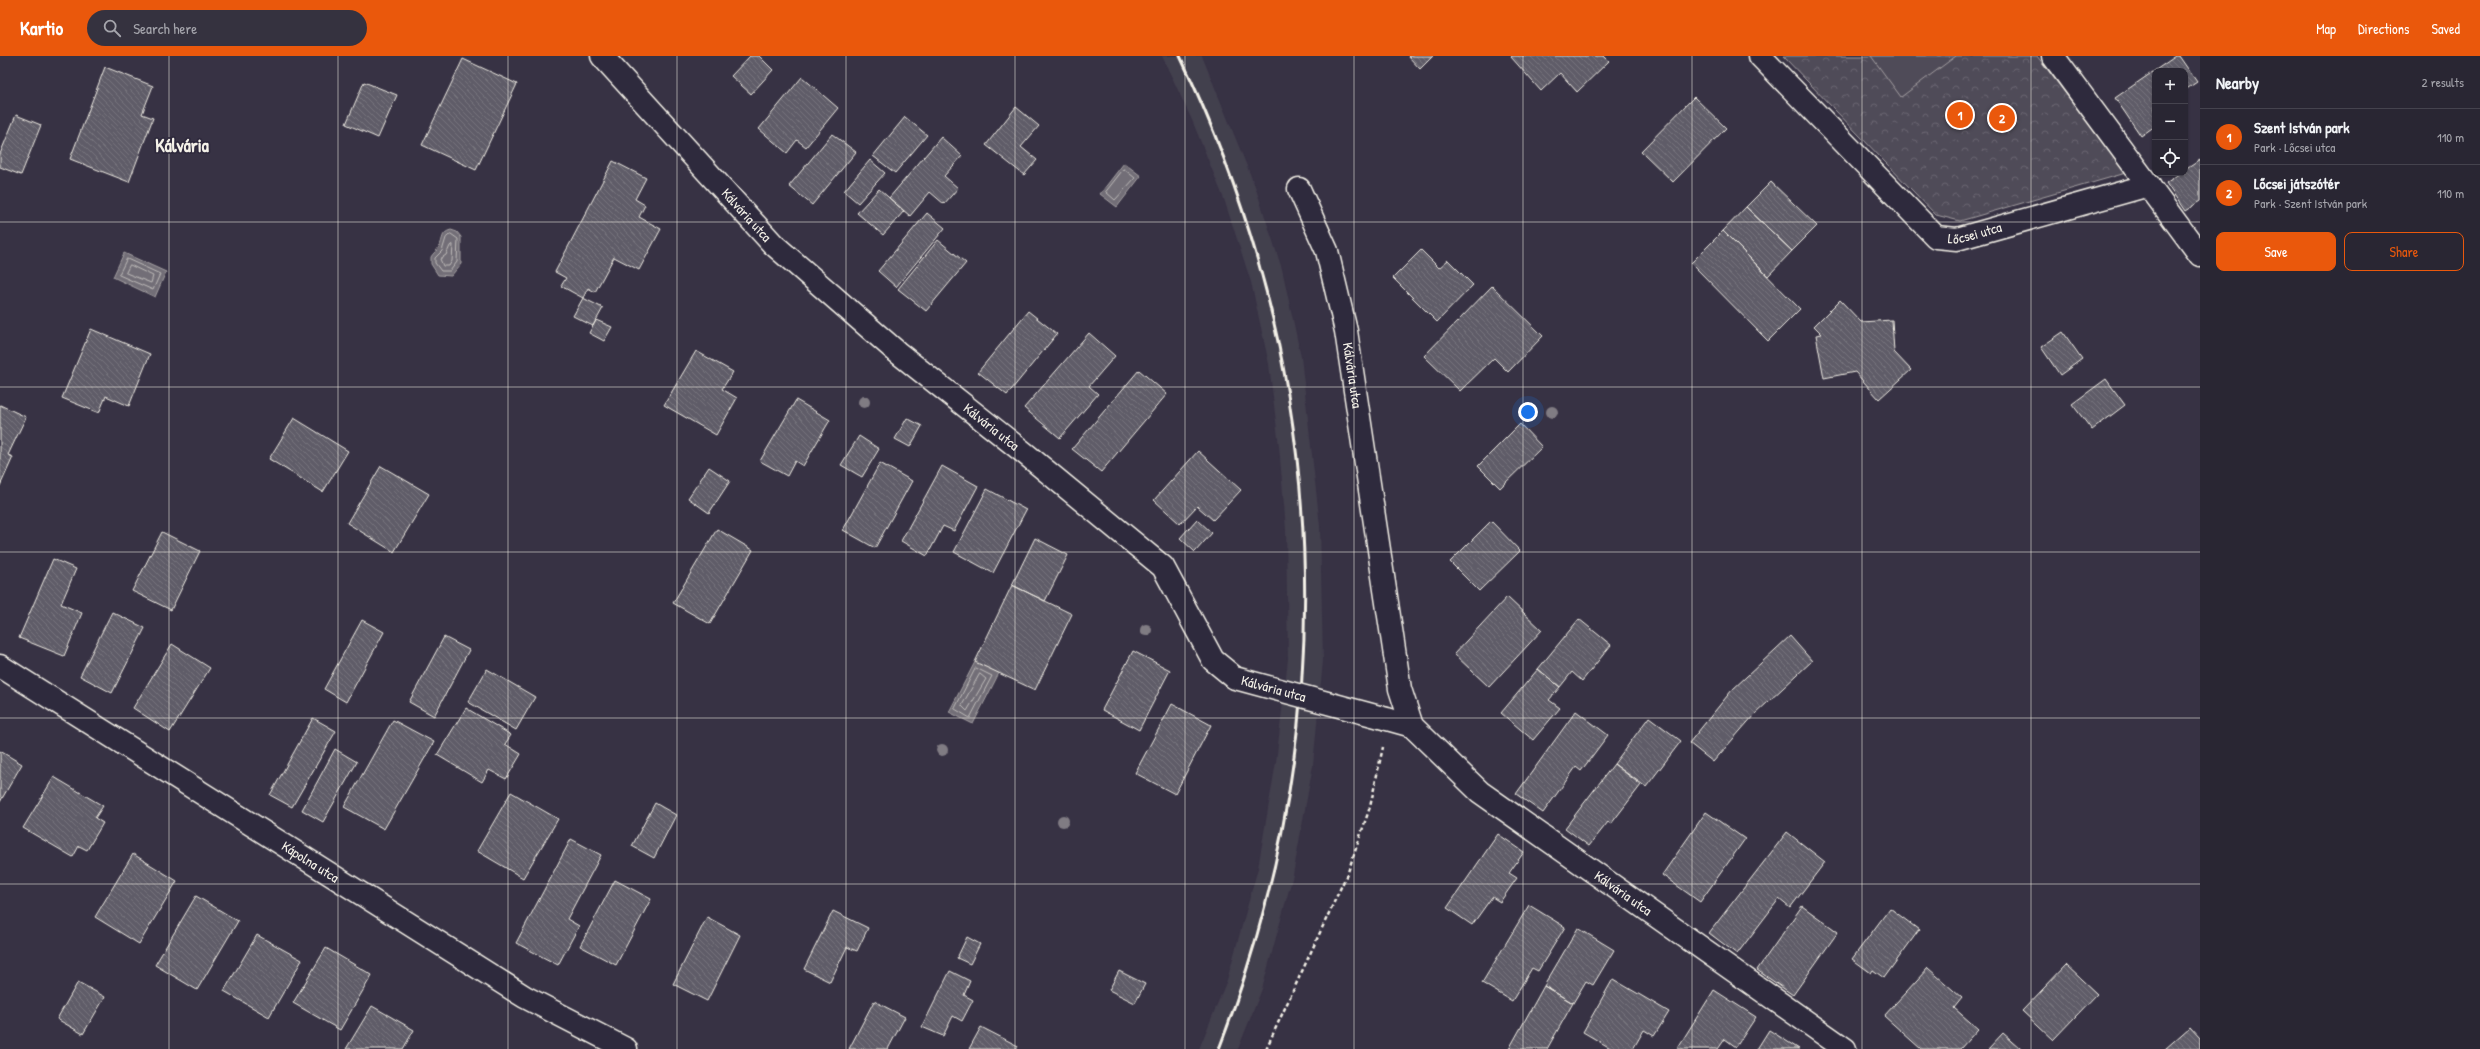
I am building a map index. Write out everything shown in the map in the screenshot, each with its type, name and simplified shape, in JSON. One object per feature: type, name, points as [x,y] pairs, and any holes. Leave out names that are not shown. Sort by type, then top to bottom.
[{"type":"street","name":"Kálvária utca","points":[[602,56],[773,244],[897,352],[1027,455],[1163,567],[1213,660],[1236,678],[1412,726]]},
{"type":"street","name":"Lőcsei utca","points":[[1760,56],[1936,236],[1957,239],[2149,185]]},
{"type":"street","points":[[2053,56],[2200,255]]},
{"type":"street","name":"Kálvária utca","points":[[1299,189],[1327,251],[1346,331],[1400,689],[1412,726],[1480,792],[1845,1049]]},
{"type":"street","name":"Kápolna utca","points":[[0,666],[525,997],[626,1049]]},
{"type":"path","points":[[1266,1049],[1348,872],[1370,807],[1387,719]]},
{"type":"shaded area","points":[[1162,56],[1202,56],[1255,186],[1282,269],[1301,357],[1320,526],[1323,661],[1313,765],[1293,875],[1262,989],[1238,1049],[1199,1049],[1227,980],[1258,868],[1276,762],[1288,659],[1286,529],[1279,446],[1269,364],[1251,282],[1224,199],[1192,120]]},
{"type":"green space","points":[[1783,56],[2037,56],[2126,173],[1960,221],[1936,215]]},
{"type":"green space","points":[[1871,56],[1956,56],[1901,97]]},
{"type":"water","points":[[1124,163],[1141,176],[1117,207],[1100,194]]},
{"type":"water","points":[[451,230],[457,232],[461,237],[461,264],[451,276],[438,275],[431,264],[431,257],[439,247],[445,233]]},
{"type":"water","points":[[124,253],[166,272],[155,297],[113,277]]},
{"type":"water","points":[[975,662],[999,673],[973,724],[949,712]]},
{"type":"building","points":[[750,56],[759,56],[773,70],[751,94],[731,76]]},
{"type":"building","points":[[1408,56],[1433,56],[1420,69]]},
{"type":"building","points":[[1604,56],[1609,61],[1577,92],[1560,73],[1541,91],[1511,57]]},
{"type":"building","points":[[2176,56],[2179,56],[2187,68],[2159,68]]},
{"type":"building","points":[[463,59],[517,84],[476,170],[422,145]]},
{"type":"building","points":[[105,67],[153,86],[142,114],[153,118],[129,182],[70,159]]},
{"type":"building","points":[[2188,69],[2197,82],[2188,88]]},
{"type":"building","points":[[2152,73],[2152,128],[2141,136],[2115,98]]},
{"type":"building","points":[[802,77],[838,108],[806,147],[797,140],[787,153],[759,129]]},
{"type":"building","points":[[364,82],[397,95],[378,138],[346,124]]},
{"type":"building","points":[[1694,97],[1726,128],[1673,182],[1641,151]]},
{"type":"building","points":[[1016,107],[1039,126],[1021,147],[1037,160],[1024,175],[986,145]]},
{"type":"building","points":[[16,115],[41,125],[21,175],[0,167],[0,154]]},
{"type":"building","points":[[905,117],[927,135],[895,173],[873,156]]},
{"type":"building","points":[[832,134],[856,152],[812,205],[789,186]]},
{"type":"building","points":[[941,137],[962,156],[944,176],[958,188],[944,204],[930,192],[910,216],[889,198]]},
{"type":"building","points":[[870,160],[885,173],[858,203],[844,191]]},
{"type":"building","points":[[2200,160],[2200,201],[2185,211],[2166,183],[2176,176],[2188,176],[2188,168]]},
{"type":"building","points":[[613,161],[646,178],[635,199],[645,205],[639,217],[661,229],[639,270],[614,257],[595,292],[588,288],[583,298],[561,286],[566,278],[555,272]]},
{"type":"building","points":[[1771,182],[1817,226],[1792,251],[1746,207]]},
{"type":"building","points":[[879,189],[904,211],[883,235],[857,213]]},
{"type":"building","points":[[1746,207],[1792,251],[1768,276],[1723,231]]},
{"type":"building","points":[[927,213],[945,228],[896,287],[878,271]]},
{"type":"building","points":[[1723,231],[1800,309],[1768,341],[1691,263]]},
{"type":"building","points":[[938,240],[966,263],[926,311],[898,289]]},
{"type":"building","points":[[1421,250],[1439,268],[1448,260],[1473,285],[1437,322],[1393,278]]},
{"type":"building","points":[[1492,286],[1543,336],[1508,372],[1494,358],[1460,391],[1424,356]]},
{"type":"building","points":[[583,298],[603,308],[593,326],[573,316]]},
{"type":"building","points":[[1840,300],[1861,322],[1892,320],[1894,352],[1911,370],[1879,399],[1855,372],[1824,378],[1816,335],[1822,334],[1814,326]]},
{"type":"building","points":[[1028,311],[1057,334],[1007,395],[978,372]]},
{"type":"building","points":[[596,320],[612,327],[604,341],[589,333]]},
{"type":"building","points":[[91,329],[150,354],[129,406],[106,396],[99,413],[62,398]]},
{"type":"building","points":[[2063,332],[2082,359],[2060,375],[2041,347]]},
{"type":"building","points":[[1089,333],[1115,356],[1089,386],[1098,394],[1060,438],[1024,408]]},
{"type":"building","points":[[696,351],[733,372],[722,389],[737,398],[716,435],[664,405]]},
{"type":"building","points":[[1139,370],[1167,394],[1101,472],[1072,449]]},
{"type":"building","points":[[2106,379],[2125,405],[2092,430],[2072,404]]},
{"type":"building","points":[[796,400],[830,420],[803,466],[795,461],[787,476],[760,461]]},
{"type":"building","points":[[0,405],[26,417],[8,455],[13,457],[0,486]]},
{"type":"building","points":[[294,418],[348,451],[323,492],[269,459]]},
{"type":"building","points":[[907,418],[922,426],[910,447],[895,439]]},
{"type":"building","points":[[1520,424],[1542,447],[1500,488],[1478,466]]},
{"type":"building","points":[[859,436],[879,449],[862,477],[841,465]]},
{"type":"building","points":[[1198,451],[1241,490],[1213,520],[1197,506],[1180,524],[1154,500]]},
{"type":"building","points":[[880,463],[912,481],[875,548],[843,530]]},
{"type":"building","points":[[381,466],[429,494],[394,552],[347,523]]},
{"type":"building","points":[[942,466],[978,486],[954,531],[943,526],[927,556],[901,541]]},
{"type":"building","points":[[709,467],[730,481],[709,513],[688,498]]},
{"type":"building","points":[[987,489],[1026,510],[993,573],[954,552]]},
{"type":"building","points":[[1197,519],[1212,533],[1195,552],[1180,538]]},
{"type":"building","points":[[1491,521],[1520,551],[1479,591],[1450,562]]},
{"type":"building","points":[[717,529],[753,550],[710,624],[673,603]]},
{"type":"building","points":[[162,532],[200,551],[171,610],[132,591]]},
{"type":"building","points":[[1035,538],[1068,555],[1045,601],[1012,585]]},
{"type":"building","points":[[53,559],[76,569],[61,604],[82,613],[64,656],[19,638]]},
{"type":"building","points":[[1012,585],[1072,614],[1035,690],[975,662]]},
{"type":"building","points":[[1507,597],[1542,630],[1489,687],[1454,654]]},
{"type":"building","points":[[112,612],[145,628],[112,693],[80,676]]},
{"type":"building","points":[[1579,619],[1611,645],[1582,681],[1572,672],[1560,687],[1538,669]]},
{"type":"building","points":[[362,620],[384,632],[346,702],[324,689]]},
{"type":"building","points":[[1790,636],[1812,661],[1754,715],[1713,762],[1689,743],[1732,690]]},
{"type":"building","points":[[444,637],[469,650],[434,716],[409,702]]},
{"type":"building","points":[[172,644],[210,668],[170,732],[133,708]]},
{"type":"building","points":[[1133,651],[1170,670],[1139,730],[1102,710]]},
{"type":"building","points":[[487,669],[535,697],[516,730],[468,702]]},
{"type":"building","points":[[1538,669],[1560,687],[1549,700],[1560,708],[1533,740],[1501,713]]},
{"type":"building","points":[[1172,704],[1211,725],[1175,794],[1135,773]]},
{"type":"building","points":[[466,708],[511,735],[505,744],[521,754],[506,779],[489,770],[482,782],[437,755]]},
{"type":"building","points":[[1576,711],[1608,735],[1581,771],[1576,767],[1543,813],[1516,794]]},
{"type":"building","points":[[1649,717],[1681,741],[1646,787],[1614,764]]},
{"type":"building","points":[[313,718],[336,731],[292,807],[270,795]]},
{"type":"building","points":[[393,720],[434,742],[384,829],[344,807]]},
{"type":"building","points":[[335,749],[357,762],[323,822],[302,810]]},
{"type":"building","points":[[0,751],[22,764],[0,802]]},
{"type":"building","points":[[1614,764],[1641,785],[1611,824],[1608,822],[1589,846],[1565,828]]},
{"type":"building","points":[[54,777],[103,806],[95,818],[103,823],[87,850],[79,846],[73,857],[23,828]]},
{"type":"building","points":[[511,792],[558,819],[523,878],[477,851]]},
{"type":"building","points":[[655,803],[676,815],[654,858],[632,846]]},
{"type":"building","points":[[1706,812],[1745,839],[1700,902],[1662,875]]},
{"type":"building","points":[[1787,832],[1825,862],[1790,908],[1779,899],[1737,954],[1709,933]]},
{"type":"building","points":[[1498,834],[1524,852],[1509,873],[1517,878],[1500,902],[1492,897],[1472,925],[1447,908]]},
{"type":"building","points":[[571,839],[601,855],[567,919],[579,926],[558,965],[516,943]]},
{"type":"building","points":[[133,854],[177,881],[139,944],[95,917]]},
{"type":"building","points":[[615,880],[651,899],[616,965],[580,946]]},
{"type":"building","points":[[196,896],[238,921],[197,990],[155,965]]},
{"type":"building","points":[[1529,905],[1565,927],[1538,971],[1532,968],[1512,1001],[1482,983]]},
{"type":"building","points":[[1802,906],[1838,932],[1793,995],[1757,970]]},
{"type":"building","points":[[1890,908],[1919,930],[1884,978],[1873,970],[1871,973],[1852,959]]},
{"type":"building","points":[[833,911],[868,928],[857,951],[847,947],[830,982],[804,969]]},
{"type":"building","points":[[707,917],[740,935],[707,1001],[673,984]]},
{"type":"building","points":[[1578,928],[1614,950],[1593,985],[1586,981],[1573,1003],[1544,986]]},
{"type":"building","points":[[257,935],[302,960],[269,1017],[224,991]]},
{"type":"building","points":[[967,937],[980,944],[970,964],[957,958]]},
{"type":"building","points":[[326,948],[372,975],[340,1030],[293,1003]]},
{"type":"building","points":[[2066,965],[2097,994],[2053,1040],[2022,1011]]},
{"type":"building","points":[[1928,968],[1962,998],[1954,1008],[1978,1029],[1960,1049],[1921,1049],[1884,1016]]},
{"type":"building","points":[[950,971],[970,981],[964,995],[973,1000],[962,1021],[953,1016],[943,1036],[922,1027]]},
{"type":"building","points":[[1119,971],[1145,984],[1135,1003],[1109,990]]},
{"type":"building","points":[[1613,979],[1669,1012],[1654,1036],[1644,1030],[1633,1049],[1612,1049],[1583,1032]]},
{"type":"building","points":[[78,982],[105,997],[83,1034],[57,1019]]},
{"type":"building","points":[[1544,986],[1573,1003],[1547,1049],[1509,1049]]},
{"type":"building","points":[[1714,990],[1756,1017],[1736,1047],[1725,1039],[1718,1049],[1677,1049]]},
{"type":"building","points":[[874,1001],[905,1017],[888,1049],[849,1049]]},
{"type":"building","points":[[372,1006],[414,1030],[403,1049],[346,1049]]},
{"type":"building","points":[[981,1027],[1018,1046],[1016,1049],[969,1049]]},
{"type":"building","points":[[2190,1027],[2200,1038],[2200,1049],[2165,1049]]},
{"type":"building","points":[[1769,1030],[1799,1049],[1757,1049]]},
{"type":"building","points":[[2003,1033],[2021,1049],[1988,1049]]},
{"type":"railway","points":[[1180,56],[1230,176],[1268,299],[1292,423],[1304,548],[1302,674],[1287,800],[1260,925],[1219,1049]]},
{"type":"place","name":"Szent István park","points":[[1960,115]]},
{"type":"place","name":"Lőcsei játszótér","points":[[2002,118]]},
{"type":"district","name":"Kálvária","points":[[182,146]]}]
